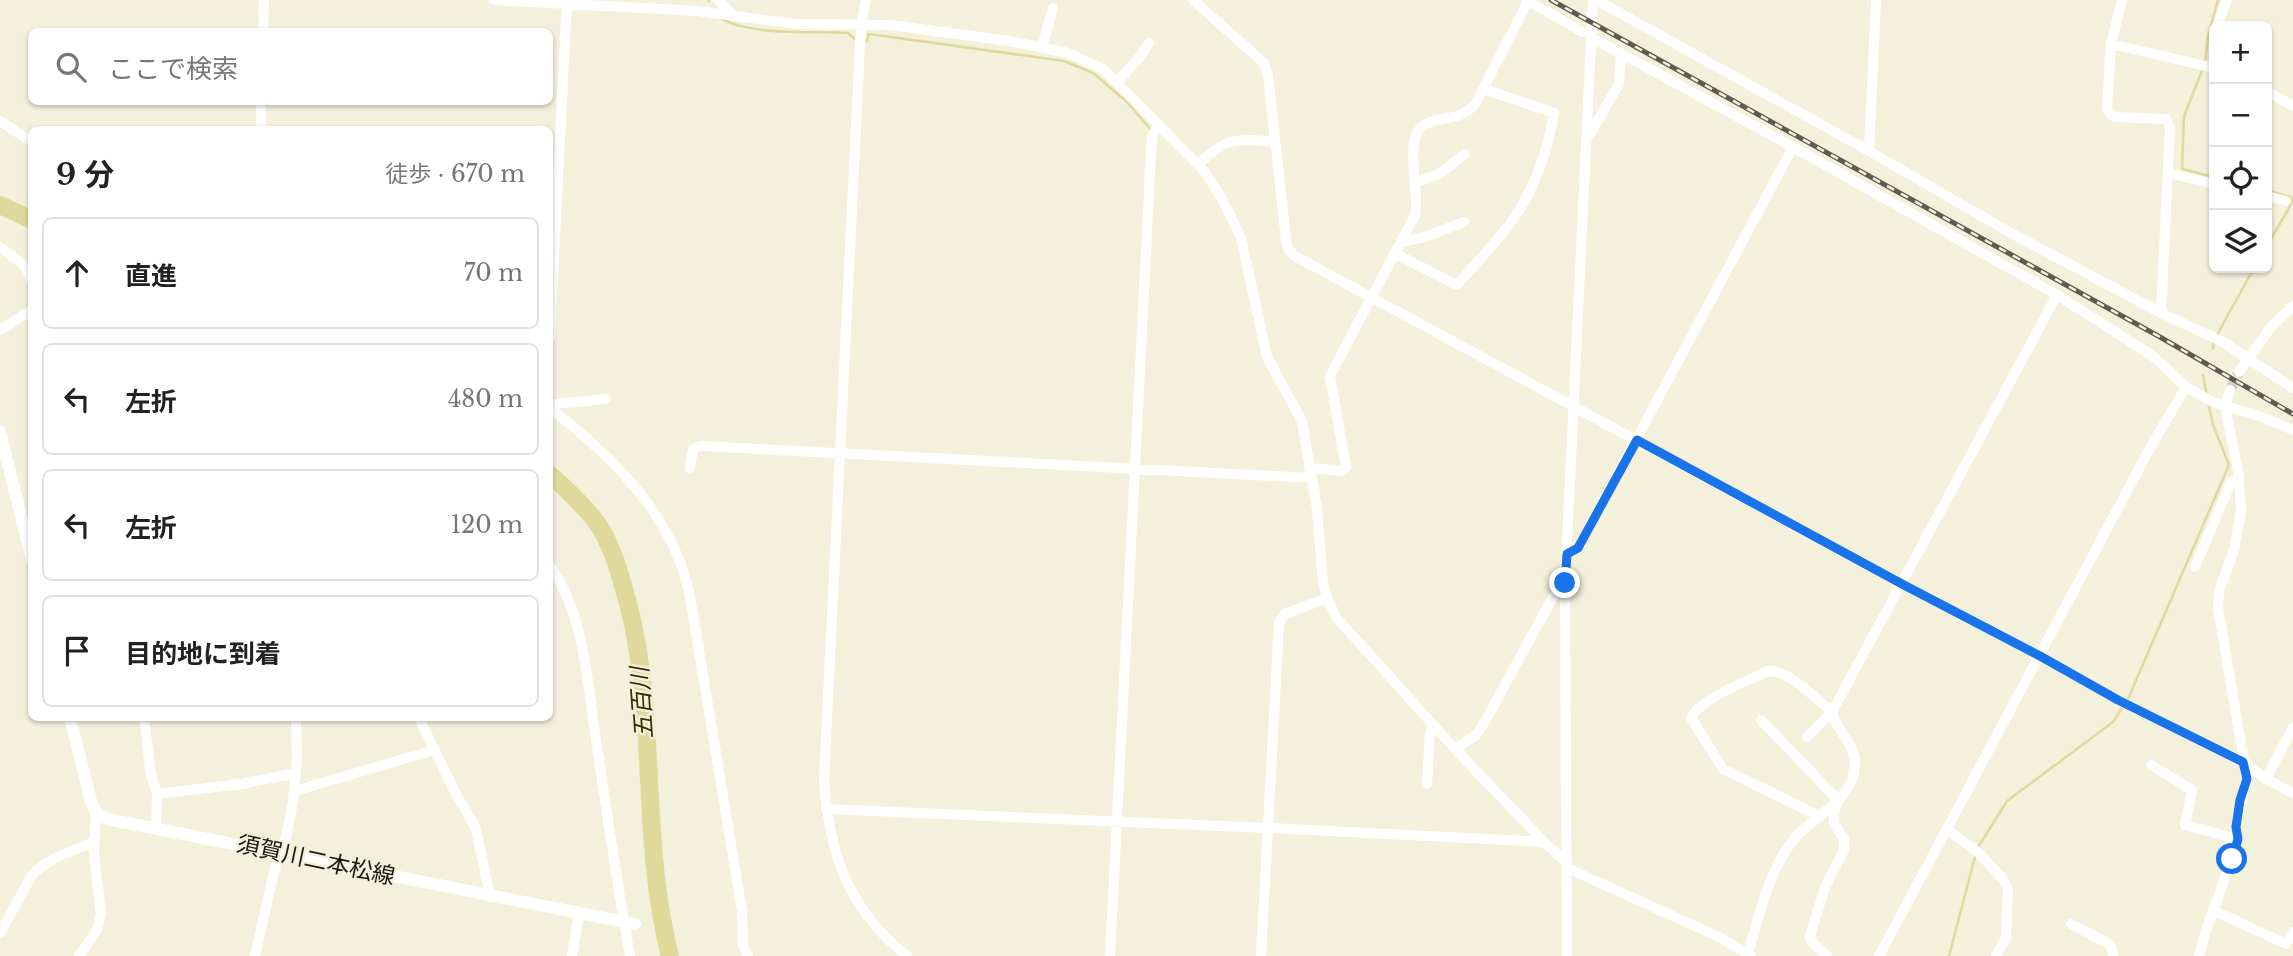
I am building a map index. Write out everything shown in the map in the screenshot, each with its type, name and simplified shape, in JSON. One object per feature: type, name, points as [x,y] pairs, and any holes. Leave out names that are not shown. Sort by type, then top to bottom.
[{"type":"main road","points":[[0,432],[28,544]]},
{"type":"main road","points":[[71,721],[96,812]]},
{"type":"main road","name":"須賀川二本松線","points":[[96,812],[107,819],[629,924]]},
{"type":"street","points":[[263,28],[264,0]]},
{"type":"street","points":[[494,0],[567,2],[733,15],[796,24],[891,25],[1042,47],[1068,53],[1095,65],[1117,82],[1198,165],[1215,186],[1241,238],[1264,348],[1302,421],[1317,509],[1321,567],[1327,598],[1336,617],[1455,749],[1567,866],[1750,954],[1773,875],[1783,854],[1796,836],[1838,800],[1852,782],[1855,769],[1852,746],[1833,720],[1832,712],[1794,681],[1772,670],[1713,699],[1697,710],[1691,719],[1723,769],[1819,816]]},
{"type":"street","points":[[718,0],[733,15]]},
{"type":"street","points":[[866,0],[861,24],[825,744],[826,809],[833,846],[853,894],[882,934],[906,956]]},
{"type":"street","points":[[1193,0],[1265,63],[1288,249],[1295,256],[2140,712],[2243,762],[2266,779],[2293,793]]},
{"type":"street","points":[[1618,12],[1619,0]]},
{"type":"street","points":[[1869,151],[1877,0]]},
{"type":"street","points":[[2122,0],[2111,44],[2107,108],[2111,115],[2116,117],[2167,120],[2170,128],[2161,313]]},
{"type":"street","points":[[2219,21],[2227,0]]},
{"type":"street","points":[[690,468],[693,449],[700,446],[1136,469],[1312,473],[1343,471],[1346,467],[1329,380],[1332,368],[1415,215],[1417,198],[1413,146],[1418,132],[1426,124],[1467,113],[1476,103],[1527,1],[2057,295],[2153,356],[2186,387],[2225,407],[2262,417],[2293,430]]},
{"type":"street","points":[[553,278],[567,2]]},
{"type":"street","points":[[1567,956],[1565,583],[1590,36],[1595,2],[1618,12],[1869,151],[2011,233],[2161,313],[2223,342],[2293,388]]},
{"type":"street","points":[[1042,47],[1053,8]]},
{"type":"street","points":[[1117,82],[1149,43]]},
{"type":"street","points":[[2111,44],[2207,66]]},
{"type":"street","points":[[1586,141],[1619,84],[1621,54]]},
{"type":"street","points":[[1394,253],[1458,284],[1521,206],[1540,166],[1553,113],[1484,89]]},
{"type":"street","points":[[2272,94],[2293,106]]},
{"type":"street","points":[[261,105],[261,126]]},
{"type":"street","points":[[0,121],[28,139]]},
{"type":"street","points":[[1110,956],[1152,137],[1158,125]]},
{"type":"street","points":[[1198,165],[1219,147],[1238,139],[1274,142]]},
{"type":"street","points":[[1567,554],[1578,548],[1793,148]]},
{"type":"street","points":[[1416,182],[1439,174],[1465,154]]},
{"type":"street","points":[[2168,173],[2209,183]]},
{"type":"street","points":[[2272,197],[2286,201]]},
{"type":"street","points":[[1401,242],[1425,237],[1464,222]]},
{"type":"street","points":[[0,247],[28,267]]},
{"type":"street","points":[[1807,737],[1832,712],[2057,295]]},
{"type":"street","points":[[2239,372],[2270,328],[2293,306]]},
{"type":"street","points":[[0,330],[28,312]]},
{"type":"street","points":[[1879,956],[2150,448],[2186,387]]},
{"type":"street","points":[[2199,956],[2238,839],[2238,815],[2247,779],[2218,608],[2219,591],[2234,550],[2241,510],[2239,480],[2225,407],[2230,390]]},
{"type":"street","points":[[553,405],[606,398]]},
{"type":"street","points":[[553,410],[602,452],[632,485],[656,515],[679,558],[693,614],[742,911],[743,945],[748,956]]},
{"type":"street","points":[[2195,567],[2231,482],[2239,480]]},
{"type":"street","points":[[553,571],[565,589],[573,609],[579,638],[629,924],[630,956]]},
{"type":"street","points":[[1455,749],[1476,735],[1483,725],[1553,597],[1565,583]]},
{"type":"street","points":[[1261,956],[1279,623],[1288,612],[1327,598]]},
{"type":"street","points":[[1761,720],[1838,800]]},
{"type":"street","points":[[144,721],[151,775],[157,794],[156,829]]},
{"type":"street","points":[[255,956],[274,872],[290,820],[295,791],[296,721]]},
{"type":"street","points":[[420,721],[476,830],[491,897]]},
{"type":"street","points":[[1427,783],[1430,733],[1434,726]]},
{"type":"street","points":[[2266,779],[2293,727]]},
{"type":"street","points":[[295,791],[434,750]]},
{"type":"street","points":[[2151,765],[2193,790],[2185,825],[2238,839]]},
{"type":"street","points":[[157,794],[241,784],[296,773]]},
{"type":"street","points":[[1827,956],[1811,941],[1810,936],[1825,887],[1844,850],[1844,839],[1834,823],[1838,800]]},
{"type":"street","points":[[826,809],[1544,842]]},
{"type":"street","points":[[79,956],[97,930],[101,914],[94,842],[96,812]]},
{"type":"street","points":[[1947,829],[1976,851],[2003,879],[2008,888],[2006,937],[1996,956]]},
{"type":"street","points":[[0,933],[38,869],[57,857],[94,842]]},
{"type":"street","points":[[2213,910],[2290,946],[2293,932]]},
{"type":"street","points":[[572,956],[579,914]]},
{"type":"street","points":[[2071,924],[2111,945],[2113,956]]},
{"type":"shaded area","points":[[657,935],[674,937],[678,956],[661,956]]},
{"type":"waterway","points":[[2205,62],[2208,37],[2218,0]]},
{"type":"waterway","points":[[722,19],[750,28],[783,32],[848,33],[856,40]]},
{"type":"waterway","points":[[867,41],[869,34],[1064,61],[1093,73],[1127,102],[1152,131]]},
{"type":"waterway","points":[[2203,68],[2184,116],[2182,169],[2209,176]]},
{"type":"waterway","points":[[2272,192],[2293,198],[2272,237]]},
{"type":"waterway","name":"五百川","points":[[0,205],[28,218]]},
{"type":"waterway","points":[[2217,335],[2251,273]]},
{"type":"waterway","points":[[2213,349],[2214,341]]},
{"type":"waterway","points":[[2203,375],[2207,396]]},
{"type":"waterway","points":[[1978,847],[2007,801],[2113,722],[2128,699],[2229,465],[2213,425],[2208,402]]},
{"type":"waterway","name":"五百川","points":[[553,478],[577,500],[606,537],[628,603],[643,690],[655,868],[670,956]]},
{"type":"waterway","points":[[1949,956],[1976,853]]},
{"type":"tunnel","points":[[2230,390],[2239,372]]},
{"type":"railway","points":[[1551,0],[2160,337],[2293,414]]},
{"type":"route","points":[[1565,583],[1567,554],[1578,548],[1637,440],[2140,712],[2243,762],[2247,779],[2240,800],[2236,827],[2238,839],[2232,859]]}]
